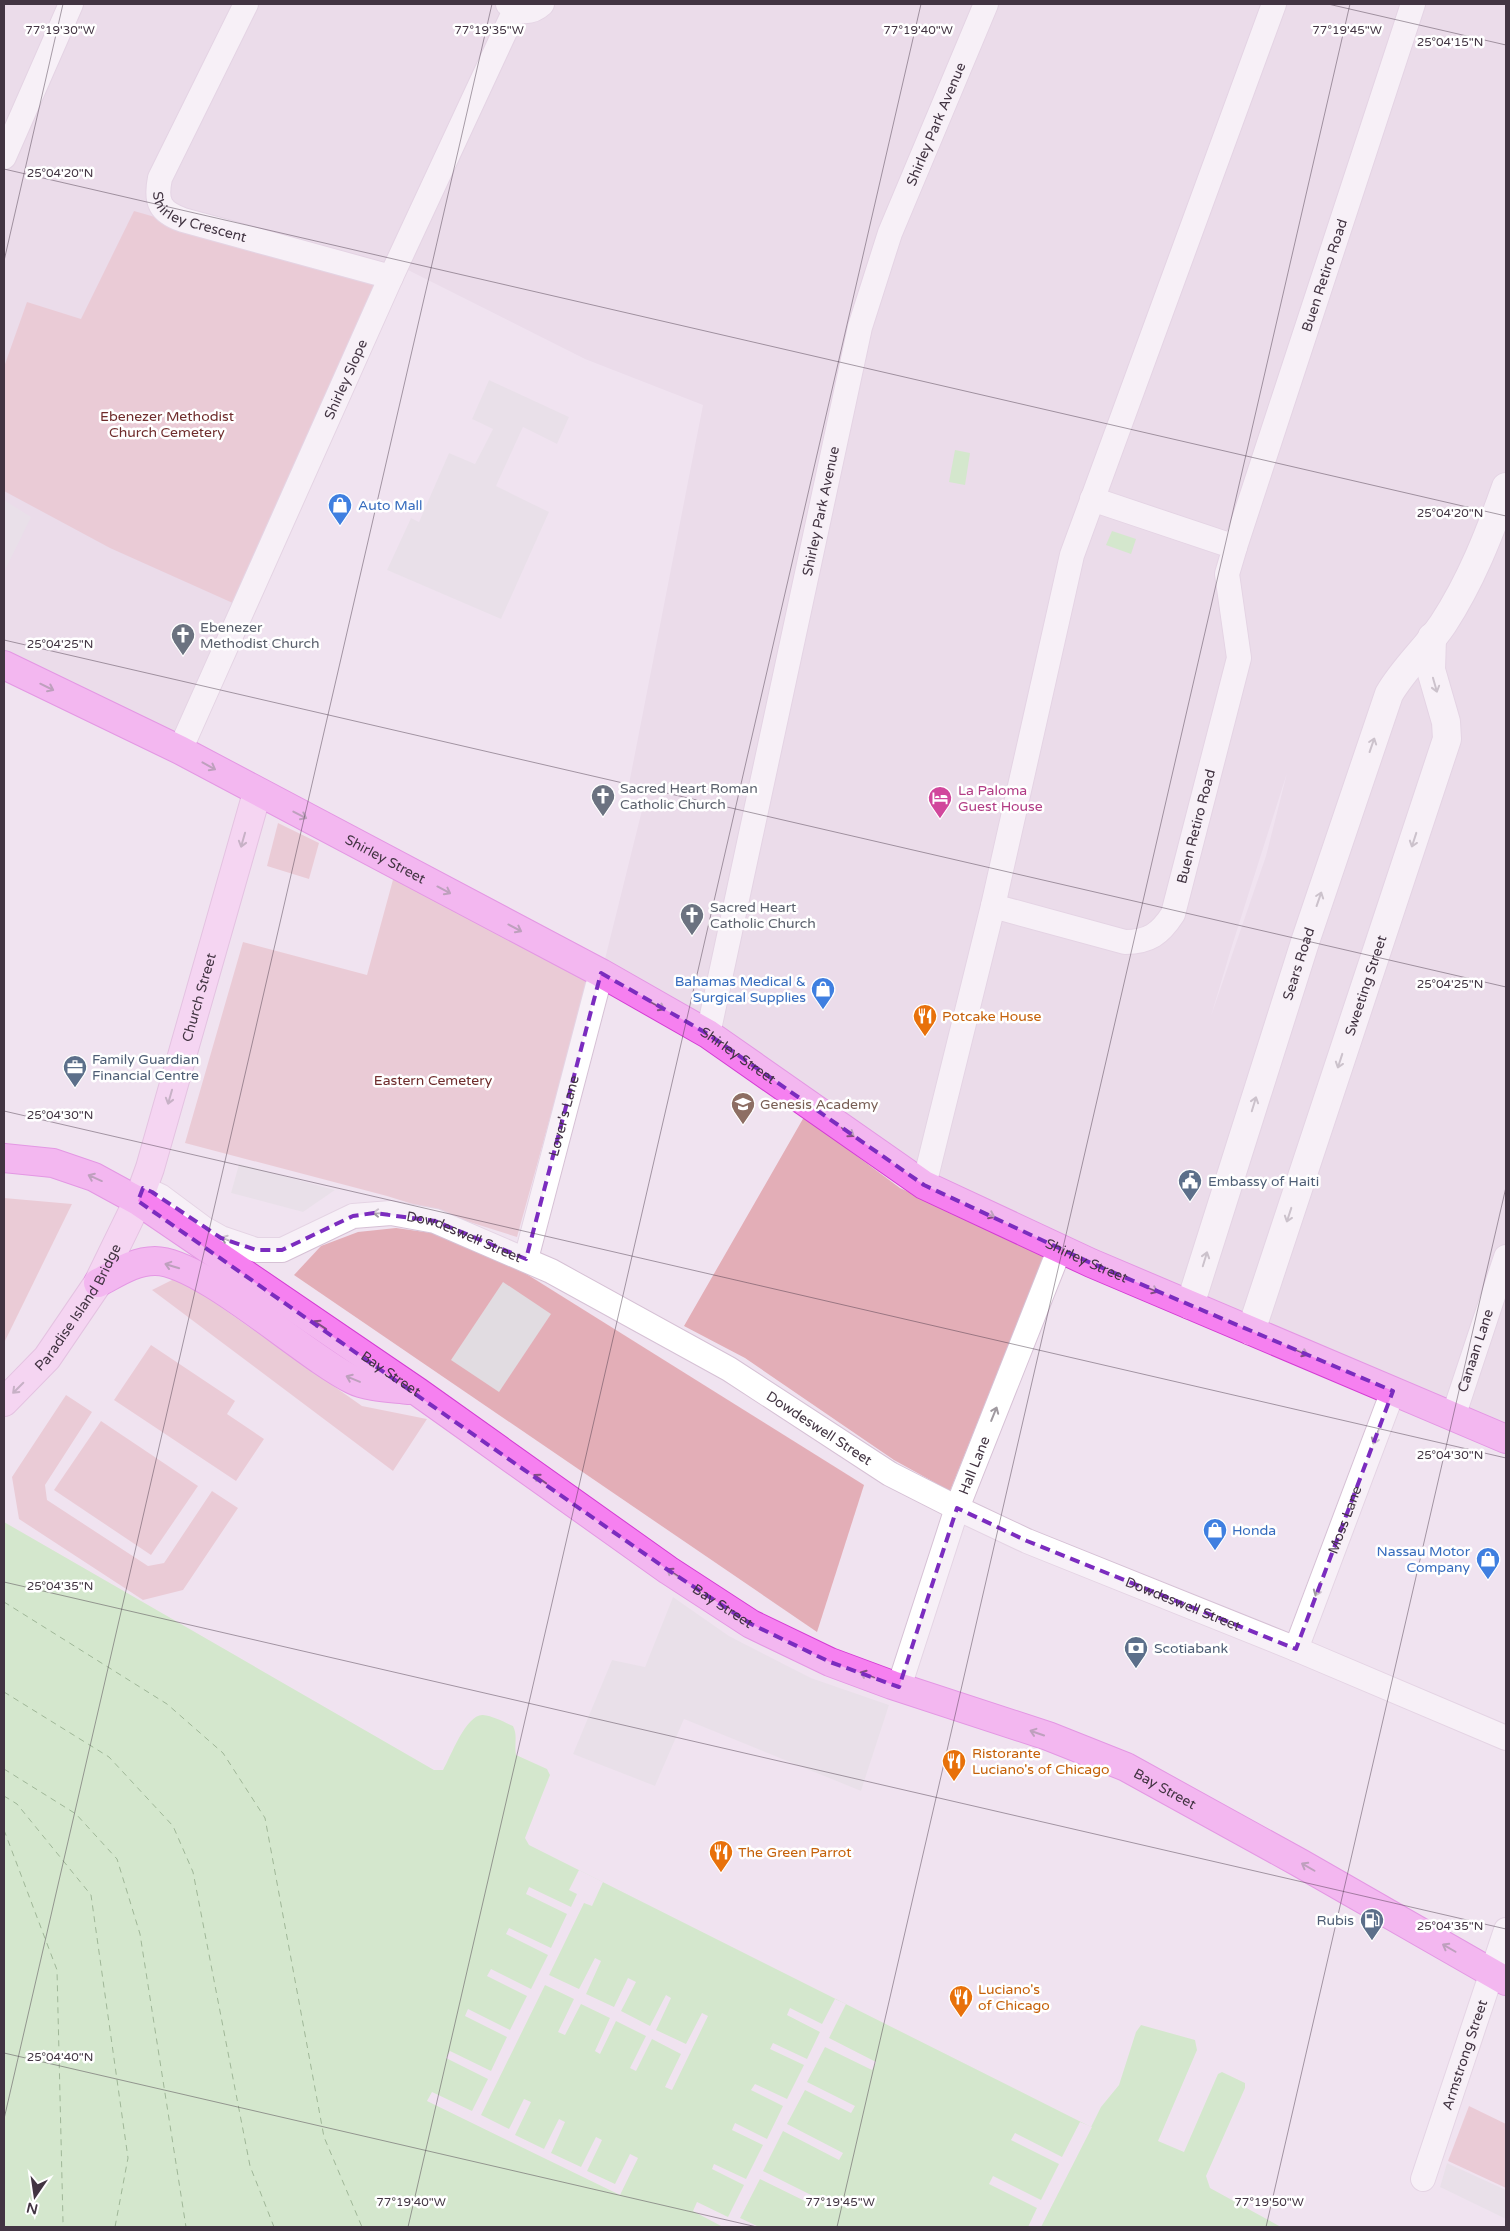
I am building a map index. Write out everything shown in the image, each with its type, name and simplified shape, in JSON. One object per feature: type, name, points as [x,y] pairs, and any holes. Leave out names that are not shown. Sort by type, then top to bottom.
[{"type":"highway","name":"Shirley Street","points":[[4,665],[180,750],[257,793],[601,973],[708,1034],[924,1185],[1060,1248],[1190,1305],[1506,1439]]},
{"type":"highway","name":"Bay Street","points":[[4,1158],[54,1163],[141,1194],[668,1570],[751,1624],[830,1662],[1048,1736],[1126,1768],[1300,1863],[1499,1976]]},
{"type":"highway","points":[[98,1283],[138,1262],[157,1261],[179,1268],[217,1287],[306,1352],[355,1382],[418,1392]]},
{"type":"main road","name":"Church Street","points":[[141,1194],[257,793]]},
{"type":"main road","name":"Paradise Island Bridge","points":[[4,1402],[47,1358],[98,1283],[141,1194]]},
{"type":"street","points":[[4,157],[71,4]]},
{"type":"street","name":"Shirley Crescent","points":[[246,4],[160,178],[157,192],[161,206],[170,215],[183,220],[391,277]]},
{"type":"street","name":"Shirley Slope","points":[[180,750],[511,7],[524,12],[533,10],[542,4]]},
{"type":"street","name":"Shirley Park Avenue","points":[[708,1034],[860,327],[890,233],[986,4]]},
{"type":"street","points":[[924,1185],[993,906],[1072,555],[1274,4]]},
{"type":"street","name":"Buen Retiro Road","points":[[993,906],[1125,942],[1137,942],[1164,929],[1173,914],[1239,658],[1227,574],[1413,4]]},
{"type":"street","name":"Sears Road","points":[[1190,1305],[1306,939],[1389,694],[1398,678],[1442,625],[1470,578],[1506,487]]},
{"type":"street","points":[[1092,499],[1235,547]]},
{"type":"street","name":"Sweeting Street","points":[[1251,1331],[1447,739],[1446,722],[1431,670],[1432,637]]},
{"type":"street","name":"Lover's Lane","points":[[526,1259],[601,973]]},
{"type":"street","name":"Dowdeswell Street","points":[[141,1194],[160,1196],[203,1228],[222,1238],[256,1250],[282,1250],[353,1216],[374,1213],[435,1221],[551,1270],[729,1369],[890,1474],[957,1508],[1027,1540],[1296,1649],[1506,1738]]},
{"type":"street","name":"Hall Lane","points":[[899,1687],[957,1508],[1060,1248]]},
{"type":"street","name":"Canaan Lane","points":[[1453,1417],[1506,1257]]},
{"type":"street","name":"Moss Lane","points":[[1296,1649],[1393,1391]]},
{"type":"street","name":"Armstrong Street","points":[[1423,2179],[1499,1976],[1506,1930]]},
{"type":"highlighted area","points":[[601,973],[708,1034],[924,1185],[1091,1263],[1393,1391],[1296,1649],[1027,1541],[957,1508],[899,1687],[830,1662],[751,1624],[668,1570],[138,1201],[143,1188],[221,1238],[256,1250],[282,1250],[353,1216],[374,1213],[435,1221],[526,1259]]},
{"type":"shaded area","points":[[4,4],[1506,4],[1506,1432],[1127,1272],[941,1177],[604,963],[646,794],[629,784],[703,405],[585,359],[408,270],[192,744],[4,655]],"holes":[[[1287,773],[1266,856],[1211,1016]]]},
{"type":"shaded area","points":[[489,380],[569,417],[557,444],[523,427],[496,486],[549,512],[501,619],[387,570],[411,518],[419,522],[449,453],[475,464],[493,429],[472,419]]},
{"type":"shaded area","points":[[955,450],[970,453],[965,485],[949,482]]},
{"type":"shaded area","points":[[4,500],[31,517],[4,572]]},
{"type":"shaded area","points":[[1112,531],[1136,539],[1131,554],[1106,545]]},
{"type":"shaded area","points":[[239,1164],[335,1190],[303,1212],[231,1193]]},
{"type":"shaded area","points":[[503,1282],[551,1314],[499,1392],[451,1360]]},
{"type":"shaded area","points":[[4,1522],[434,1770],[443,1770],[465,1728],[477,1717],[483,1715],[491,1717],[513,1726],[516,1755],[547,1769],[550,1775],[525,1838],[529,1845],[1091,2127],[1101,2107],[1119,2085],[1136,2032],[1141,2025],[1195,2040],[1197,2050],[1158,2141],[1184,2152],[1218,2074],[1222,2072],[1245,2083],[1245,2088],[1206,2176],[1210,2188],[1281,2227],[4,2227]]},
{"type":"shaded area","points":[[673,1597],[729,1636],[811,1678],[889,1705],[861,1791],[684,1719],[655,1786],[573,1754],[612,1660],[645,1667]]},
{"type":"shaded area","points":[[1447,2163],[1506,2190],[1506,2219],[1440,2187]]},
{"type":"green space","name":"Ebenezer Methodist Church Cemetery","points":[[134,211],[381,282],[235,604],[110,548],[4,491],[4,367],[27,302],[81,319]]},
{"type":"green space","points":[[278,823],[319,843],[309,879],[267,866]]},
{"type":"green space","name":"Eastern Cemetery","points":[[394,876],[589,977],[517,1237],[387,1196],[185,1143],[243,942],[367,975]]},
{"type":"green space","points":[[804,1117],[900,1188],[1045,1254],[950,1491],[894,1460],[745,1358],[684,1326]]},
{"type":"green space","points":[[4,1198],[72,1204],[4,1343]]},
{"type":"green space","points":[[396,1228],[432,1233],[496,1255],[864,1485],[817,1632],[294,1275],[321,1246],[358,1232]]},
{"type":"green space","points":[[178,1277],[362,1406],[427,1419],[393,1471],[152,1290]]},
{"type":"green space","points":[[151,1345],[235,1401],[227,1414],[264,1439],[236,1481],[114,1400]]},
{"type":"green space","points":[[66,1395],[92,1412],[45,1485],[47,1500],[148,1566],[164,1563],[212,1491],[238,1508],[183,1590],[143,1600],[19,1519],[12,1477]]},
{"type":"green space","points":[[101,1421],[198,1486],[151,1555],[54,1490]]},
{"type":"green space","points":[[1469,2106],[1506,2124],[1506,2188],[1448,2161]]},
{"type":"pier","points":[[579,1870],[603,1882],[592,1906],[584,1903],[549,1975],[579,1989],[595,1958],[601,1961],[586,1994],[614,2007],[628,1978],[636,1982],[621,2011],[650,2026],[666,1995],[671,1998],[656,2030],[686,2044],[702,2013],[708,2016],[672,2090],[665,2087],[681,2054],[652,2039],[636,2071],[630,2068],[646,2036],[616,2021],[600,2054],[595,2051],[610,2018],[581,2004],[565,2035],[558,2032],[574,1999],[545,1985],[481,2115],[509,2129],[524,2099],[531,2102],[515,2135],[544,2149],[559,2119],[565,2122],[551,2153],[581,2167],[596,2137],[602,2140],[587,2171],[615,2184],[630,2154],[638,2158],[620,2195],[427,2101],[432,2092],[472,2111],[488,2079],[446,2058],[450,2051],[491,2071],[507,2037],[465,2016],[468,2009],[510,2030],[527,1996],[487,1976],[491,1969],[531,1989],[548,1955],[506,1934],[509,1928],[551,1948],[567,1914],[526,1894],[529,1887],[571,1907],[577,1894],[569,1890]]},
{"type":"pier","points":[[835,1999],[846,2004],[829,2038],[876,2062],[872,2070],[825,2047],[807,2082],[855,2106],[851,2113],[805,2090],[787,2124],[843,2153],[839,2160],[783,2131],[763,2171],[819,2199],[815,2206],[760,2179],[740,2218],[759,2227],[723,2227],[693,2211],[697,2202],[728,2217],[744,2185],[712,2169],[714,2164],[746,2179],[763,2145],[732,2130],[735,2123],[767,2139],[783,2106],[751,2090],[755,2084],[787,2099],[804,2065],[770,2049],[773,2043],[807,2059],[820,2032],[787,2015],[790,2008],[822,2024]]},
{"type":"pier","points":[[1080,2122],[1092,2127],[1041,2227],[1028,2227],[1037,2208],[989,2184],[993,2176],[1041,2200],[1059,2164],[1011,2140],[1015,2133],[1062,2157]]},
{"type":"ferry route","points":[[4,1602],[167,1704],[223,1753],[265,1818],[324,2137],[362,2227]]},
{"type":"ferry route","points":[[4,1692],[109,1757],[173,1826],[193,1872],[250,2166],[274,2227]]},
{"type":"ferry route","points":[[4,1769],[76,1814],[117,1859],[140,1934],[186,2227]]},
{"type":"ferry route","points":[[4,1796],[17,1804],[91,1895],[128,2158],[115,2227]]},
{"type":"ferry route","points":[[4,1830],[57,1970],[63,2222],[60,2227]]},
{"type":"place","name":"Auto Mall","points":[[340,526]]},
{"type":"place","name":"Ebenezer Methodist Church","points":[[183,656]]},
{"type":"place","name":"Sacred Heart Roman Catholic Church","points":[[603,817]]},
{"type":"place","name":"La Paloma Guest House","points":[[940,819]]},
{"type":"place","name":"Sacred Heart Catholic Church","points":[[692,936]]},
{"type":"place","name":"Bahamas Medical & Surgical Supplies","points":[[823,1010]]},
{"type":"place","name":"Potcake House","points":[[925,1037]]},
{"type":"place","name":"Family Guardian Financial Centre","points":[[75,1088]]},
{"type":"place","name":"Genesis Academy","points":[[743,1125]]},
{"type":"place","name":"Embassy of Haiti","points":[[1190,1202]]},
{"type":"place","name":"Honda","points":[[1215,1551]]},
{"type":"place","name":"Nassau Motor Company","points":[[1488,1580]]},
{"type":"place","name":"Scotiabank","points":[[1136,1669]]},
{"type":"place","name":"Ristorante Luciano's of Chicago","points":[[954,1782]]},
{"type":"place","name":"The Green Parrot","points":[[721,1873]]},
{"type":"place","name":"Rubis","points":[[1372,1941]]},
{"type":"place","name":"Luciano's of Chicago","points":[[961,2018]]}]
